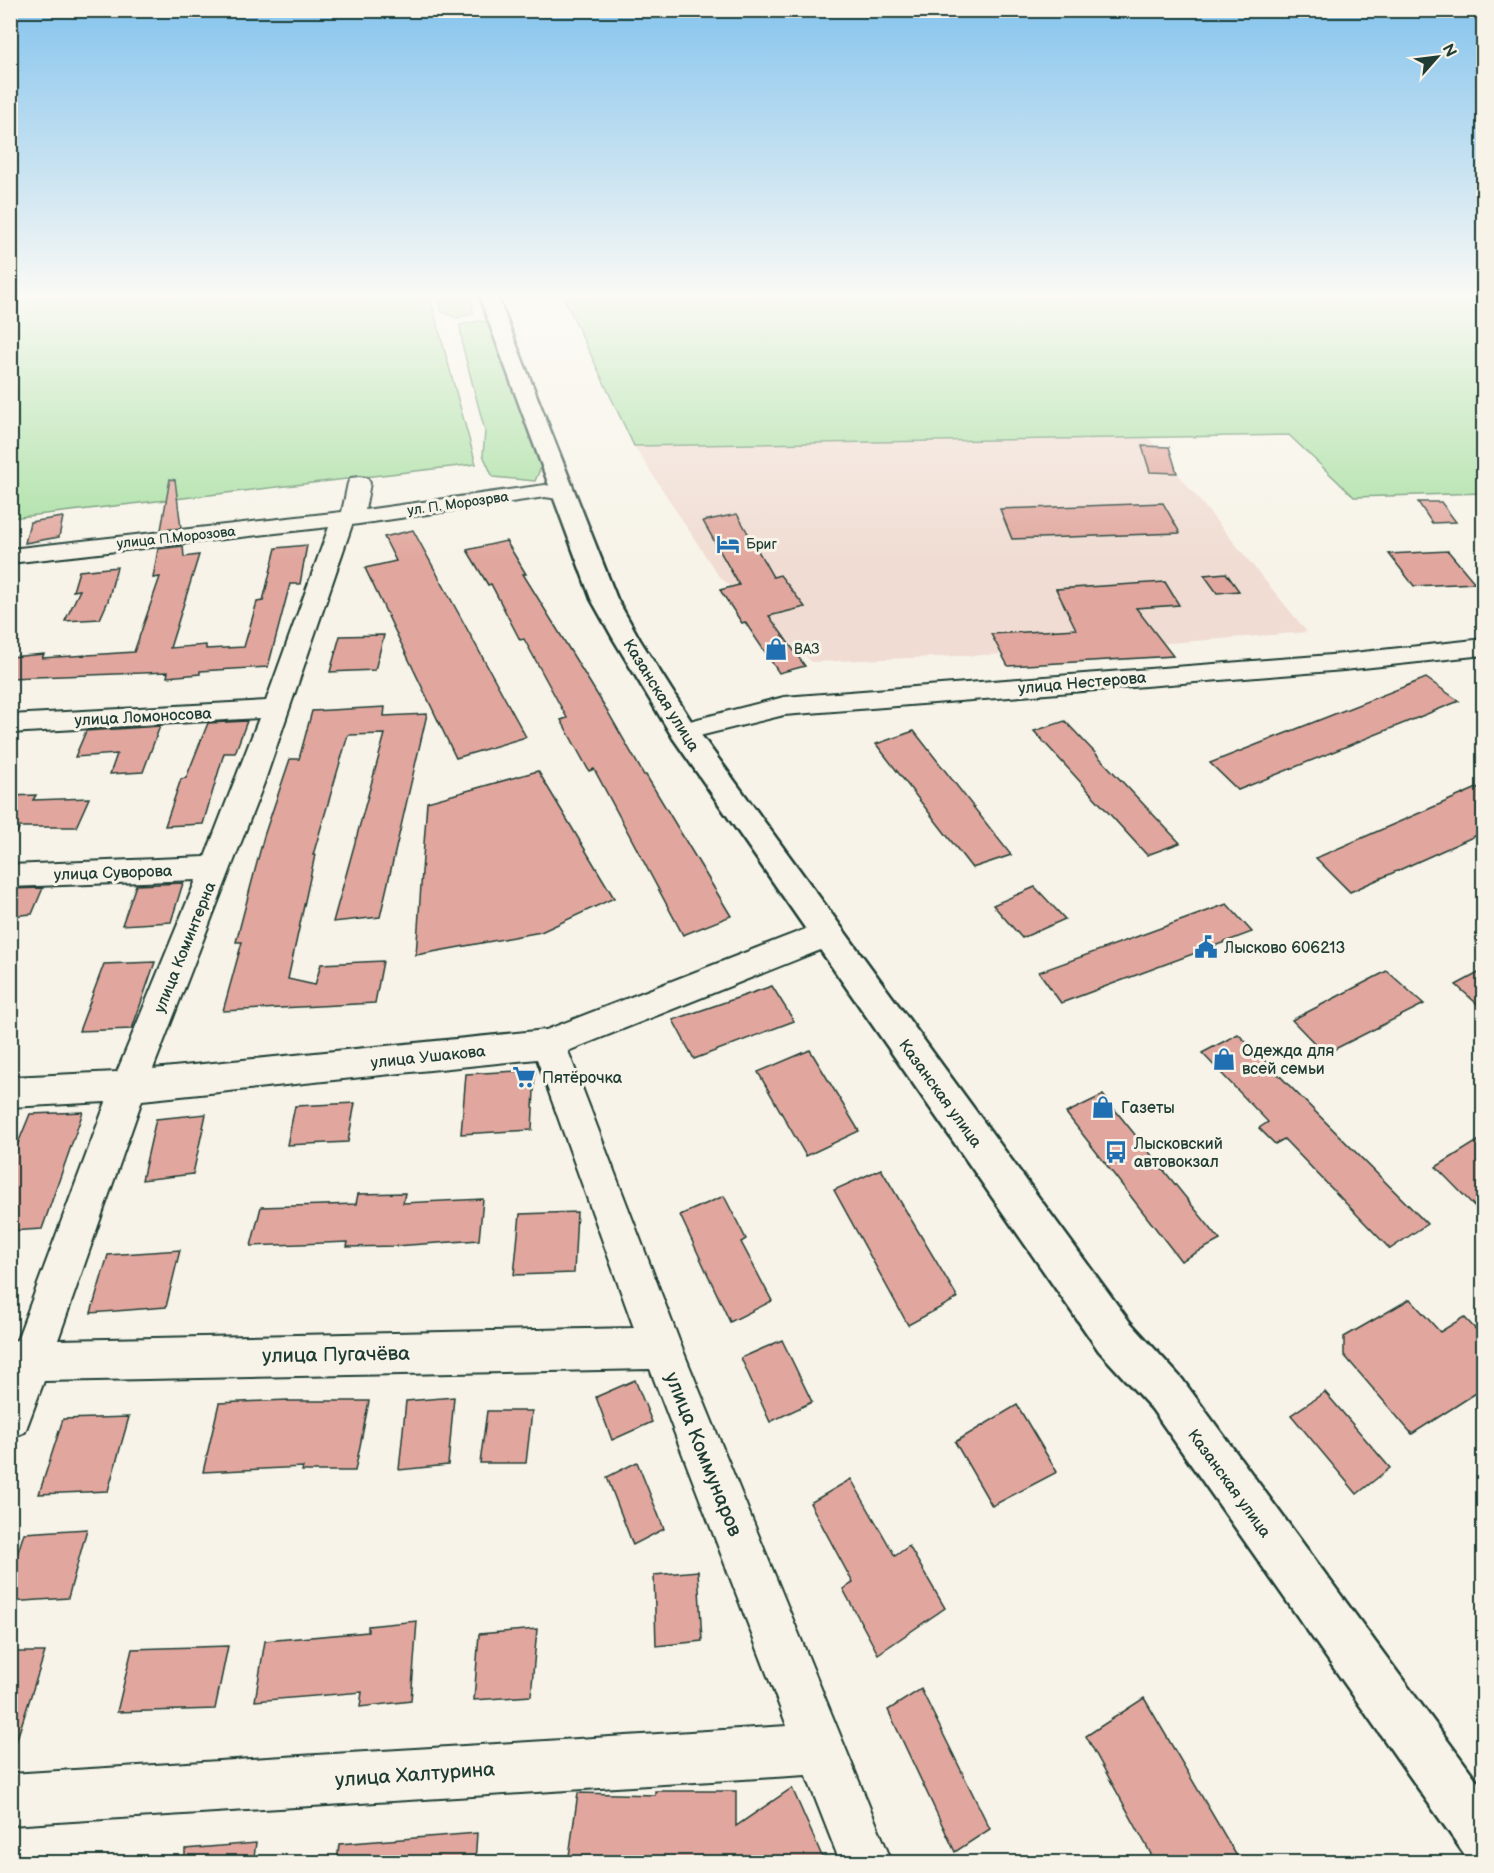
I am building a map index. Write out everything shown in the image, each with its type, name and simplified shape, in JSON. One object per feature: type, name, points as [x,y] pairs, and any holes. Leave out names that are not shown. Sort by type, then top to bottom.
[{"type":"highway","name":"Казанская улица","points":[[522,385],[604,599],[683,731],[1114,1336],[1167,1394],[1484,1836]]},
{"type":"street","name":"улица Коминтерна","points":[[10,1418],[21,1361],[250,783],[359,483]]},
{"type":"street","name":"ул. П. Морозрва","points":[[347,519],[545,491],[564,494]]},
{"type":"street","name":"улица П.Морозова","points":[[10,556],[347,519]]},
{"type":"street","name":"улица Нестерова","points":[[683,731],[784,706],[1344,662],[1484,647]]},
{"type":"street","name":"улица Ломоносова","points":[[10,724],[275,709]]},
{"type":"street","name":"улица Суворова","points":[[10,876],[216,868]]},
{"type":"street","name":"улица Ушакова","points":[[10,1092],[129,1086],[548,1044],[827,934]]},
{"type":"street","name":"улица Коммунаров","points":[[548,1044],[662,1348],[866,1863]]},
{"type":"street","name":"улица Пугачёва","points":[[21,1361],[662,1348]]},
{"type":"street","name":"улица Халтурина","points":[[10,1800],[820,1749]]},
{"type":"shaded area","points":[[1147,436],[1307,632],[1057,652],[812,662],[718,575],[634,446]]},
{"type":"green space","points":[[10,385],[454,385],[476,464],[11,518]]},
{"type":"green space","points":[[473,385],[514,385],[544,460],[535,481],[493,477],[483,455],[485,431]]},
{"type":"green space","points":[[605,385],[1483,385],[1483,493],[1354,497],[1289,435],[634,446]]},
{"type":"building","points":[[1142,446],[1169,447],[1177,473],[1150,472]]},
{"type":"building","points":[[170,479],[175,480],[181,528],[161,530]]},
{"type":"building","points":[[1418,502],[1441,502],[1456,522],[1432,523]]},
{"type":"building","points":[[1163,503],[1180,533],[1012,539],[1000,509]]},
{"type":"building","points":[[737,514],[773,577],[780,575],[805,607],[769,616],[805,666],[779,673],[745,622],[742,623],[720,590],[739,585],[703,521]]},
{"type":"building","points":[[63,517],[59,537],[25,543],[30,522]]},
{"type":"building","points":[[413,530],[526,737],[456,758],[365,568],[396,561],[384,537]]},
{"type":"building","points":[[506,541],[526,574],[523,574],[731,916],[683,935],[594,769],[589,771],[561,720],[567,718],[524,639],[520,640],[491,584],[488,585],[467,550]]},
{"type":"building","points":[[307,545],[300,584],[290,584],[268,667],[200,671],[200,674],[167,677],[168,672],[10,678],[10,657],[44,654],[42,658],[134,652],[160,577],[153,578],[158,549],[183,546],[184,557],[199,555],[170,648],[206,645],[206,649],[244,647],[257,602],[263,601],[276,548]]},
{"type":"building","points":[[1448,551],[1475,583],[1414,586],[1389,554]]},
{"type":"building","points":[[117,567],[108,601],[100,619],[65,621],[80,590],[73,591],[79,571]]},
{"type":"building","points":[[1226,573],[1239,591],[1217,593],[1204,575]]},
{"type":"building","points":[[1165,582],[1179,605],[1136,608],[1173,656],[1008,666],[991,634],[1076,629],[1056,589]]},
{"type":"building","points":[[384,635],[375,670],[330,672],[340,636]]},
{"type":"building","points":[[1426,678],[1459,701],[1238,790],[1210,763]]},
{"type":"building","points":[[385,707],[384,716],[427,714],[380,917],[333,922],[385,734],[348,735],[313,855],[315,855],[288,979],[315,985],[321,964],[383,961],[375,1003],[223,1011],[242,942],[236,942],[264,836],[290,759],[299,759],[312,711]]},
{"type":"building","points":[[247,721],[235,753],[224,753],[203,824],[165,826],[181,779],[186,778],[208,723]]},
{"type":"building","points":[[1065,721],[1180,843],[1147,855],[1034,731]]},
{"type":"building","points":[[160,726],[143,772],[110,774],[117,754],[75,757],[86,731]]},
{"type":"building","points":[[914,731],[1011,855],[972,868],[876,744]]},
{"type":"building","points":[[538,771],[614,898],[541,932],[416,955],[427,802]]},
{"type":"building","points":[[1484,785],[1484,832],[1350,892],[1316,858]]},
{"type":"building","points":[[36,795],[33,800],[89,798],[76,827],[20,827],[10,845],[10,796]]},
{"type":"building","points":[[183,883],[171,922],[122,925],[136,885]]},
{"type":"building","points":[[1035,887],[1065,919],[1022,938],[993,905]]},
{"type":"building","points":[[43,888],[32,914],[10,916],[10,889]]},
{"type":"building","points":[[1227,904],[1252,932],[1061,1003],[1039,972]]},
{"type":"building","points":[[155,962],[132,1029],[79,1031],[104,964]]},
{"type":"building","points":[[1484,970],[1484,1010],[1456,985]]},
{"type":"building","points":[[1387,971],[1424,1004],[1325,1054],[1292,1020]]},
{"type":"building","points":[[772,986],[794,1021],[694,1059],[673,1020]]},
{"type":"building","points":[[1238,1034],[1427,1224],[1390,1249],[1284,1139],[1275,1144],[1259,1128],[1268,1122],[1202,1053]]},
{"type":"building","points":[[810,1050],[859,1131],[806,1156],[758,1072]]},
{"type":"building","points":[[535,1070],[532,1130],[461,1134],[466,1074]]},
{"type":"building","points":[[1103,1095],[1220,1240],[1181,1261],[1066,1113]]},
{"type":"building","points":[[355,1103],[348,1142],[287,1145],[295,1106]]},
{"type":"building","points":[[83,1112],[42,1229],[10,1231],[10,1163],[30,1114]]},
{"type":"building","points":[[206,1114],[193,1174],[142,1180],[156,1119]]},
{"type":"building","points":[[1484,1137],[1484,1216],[1436,1167]]},
{"type":"building","points":[[881,1169],[958,1298],[908,1325],[834,1190]]},
{"type":"building","points":[[405,1193],[403,1203],[483,1199],[479,1240],[395,1246],[347,1247],[348,1242],[251,1246],[261,1207],[356,1204],[358,1194]]},
{"type":"building","points":[[724,1196],[746,1239],[741,1242],[772,1301],[730,1322],[680,1215]]},
{"type":"building","points":[[577,1212],[574,1273],[514,1275],[520,1214]]},
{"type":"building","points":[[180,1250],[166,1307],[91,1313],[108,1255]]},
{"type":"building","points":[[1410,1299],[1440,1332],[1464,1317],[1484,1338],[1484,1388],[1412,1434],[1344,1355],[1344,1337]]},
{"type":"building","points":[[782,1340],[812,1402],[770,1422],[741,1358]]},
{"type":"building","points":[[635,1380],[652,1422],[612,1440],[596,1397]]},
{"type":"building","points":[[1325,1392],[1390,1468],[1357,1494],[1291,1415]]},
{"type":"building","points":[[454,1397],[448,1465],[399,1470],[406,1401]]},
{"type":"building","points":[[288,1400],[369,1401],[355,1471],[302,1471],[303,1467],[203,1472],[219,1403]]},
{"type":"building","points":[[1017,1405],[1057,1472],[992,1506],[955,1442]]},
{"type":"building","points":[[487,1411],[532,1411],[526,1463],[480,1463]]},
{"type":"building","points":[[129,1417],[108,1491],[39,1494],[63,1419]]},
{"type":"building","points":[[637,1462],[664,1529],[633,1545],[607,1477]]},
{"type":"building","points":[[851,1479],[895,1556],[909,1546],[945,1608],[878,1654],[843,1589],[853,1583],[810,1503]]},
{"type":"building","points":[[87,1529],[68,1598],[10,1602],[10,1577],[24,1533]]},
{"type":"building","points":[[698,1571],[702,1641],[656,1646],[654,1575]]},
{"type":"building","points":[[417,1621],[411,1701],[360,1707],[362,1692],[255,1701],[265,1641],[368,1632],[368,1626]]},
{"type":"building","points":[[537,1629],[531,1696],[474,1700],[479,1634]]},
{"type":"building","points":[[228,1646],[215,1709],[117,1712],[132,1649]]},
{"type":"building","points":[[10,1652],[45,1652],[14,1748],[10,1747]]},
{"type":"building","points":[[921,1689],[990,1829],[955,1852],[888,1710]]},
{"type":"building","points":[[1144,1698],[1241,1863],[1156,1863],[1086,1736]]},
{"type":"building","points":[[792,1788],[825,1863],[568,1863],[578,1793],[655,1795],[655,1791],[736,1791],[736,1826]]},
{"type":"building","points":[[477,1833],[475,1863],[337,1863],[339,1844]]},
{"type":"building","points":[[256,1843],[253,1863],[185,1863],[185,1849]]},
{"type":"place","name":"Бриг","points":[[728,544]]},
{"type":"place","name":"ВАЗ","points":[[776,649]]},
{"type":"place","name":"Лысково 606213","points":[[1206,947]]},
{"type":"place","name":"Одежда для всей семьи","points":[[1224,1059]]},
{"type":"place","name":"Пятёрочка","points":[[524,1077]]},
{"type":"place","name":"Газеты","points":[[1103,1107]]},
{"type":"place","name":"Лысковский автовокзал","points":[[1116,1152]]}]
